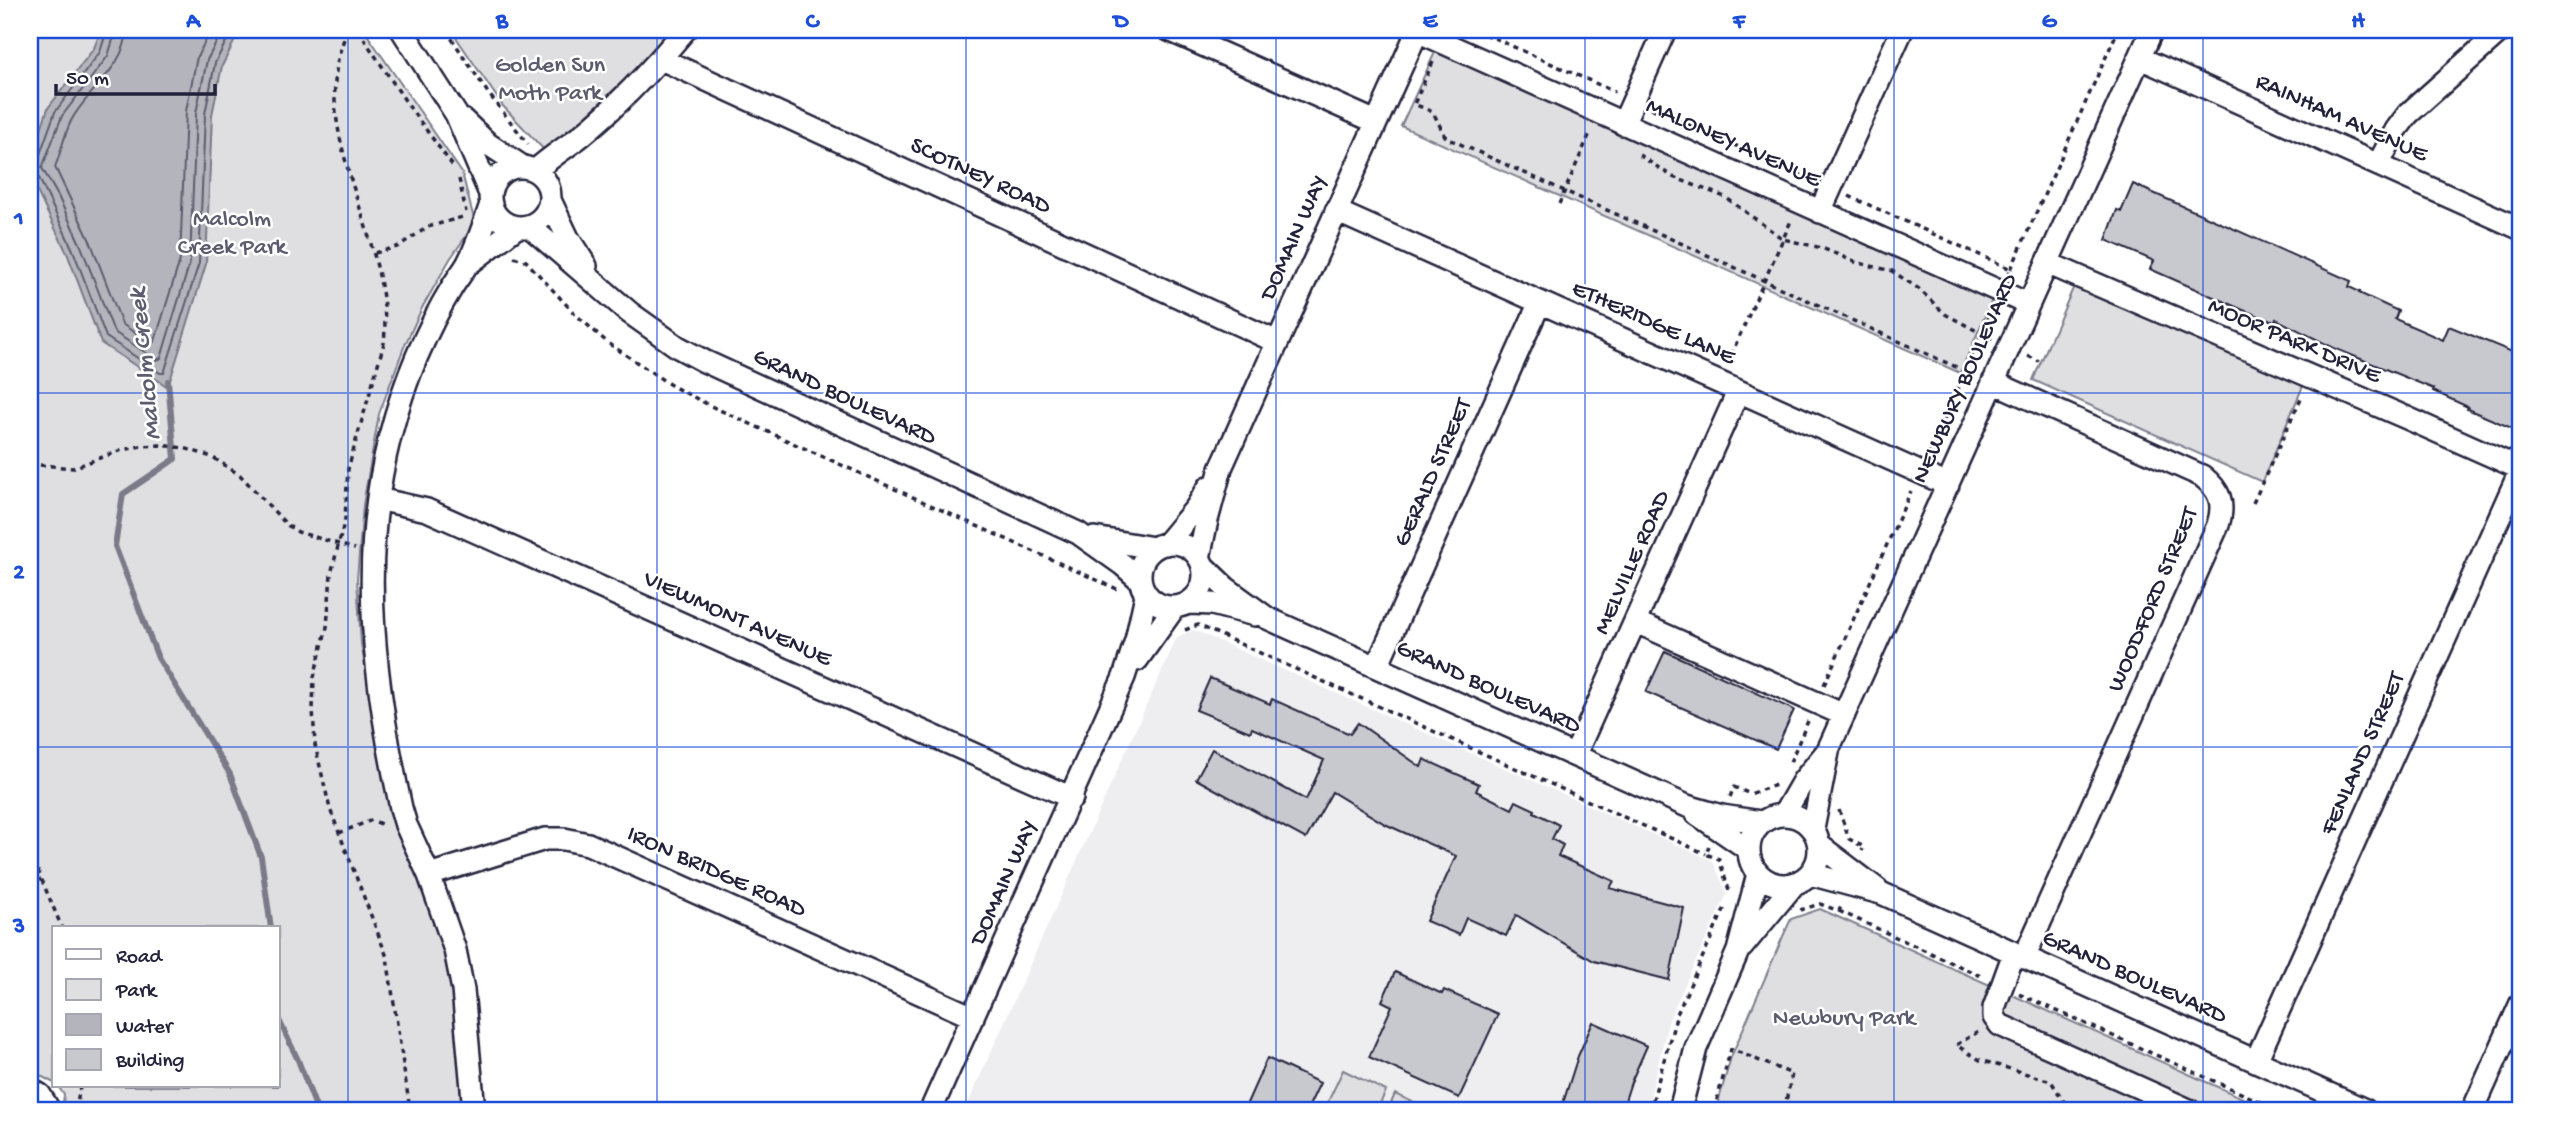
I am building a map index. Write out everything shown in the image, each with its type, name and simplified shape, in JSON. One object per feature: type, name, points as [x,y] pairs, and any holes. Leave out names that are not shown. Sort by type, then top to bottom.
[{"type":"street","points":[[402,30],[456,114],[500,219],[523,226]]},
{"type":"street","points":[[468,264],[475,223],[491,199],[498,177],[514,168],[536,165],[581,135],[627,94],[685,30]]},
{"type":"street","points":[[1169,30],[1376,122]]},
{"type":"street","points":[[1623,124],[1665,30]]},
{"type":"street","points":[[1820,212],[1902,30]]},
{"type":"street","name":"NEWBURY BOULEVARD","points":[[1784,814],[1803,781],[1828,750],[2152,30]]},
{"type":"street","points":[[2378,165],[2396,130],[2408,114],[2502,30]]},
{"type":"street","name":"DOMAIN WAY","points":[[1160,546],[1196,508],[1221,468],[1417,31]]},
{"type":"street","name":"MALONEY AVENUE","points":[[1417,31],[1595,123],[1623,124],[2028,304]]},
{"type":"street","name":"RAINHAM AVENUE","points":[[2140,58],[2521,229]]},
{"type":"street","name":"SCOTNEY ROAD","points":[[661,59],[1278,342]]},
{"type":"street","points":[[456,114],[488,144],[536,165],[550,195]]},
{"type":"street","points":[[474,1110],[460,969],[429,875],[406,825],[394,775],[372,619],[372,562],[378,499],[391,435],[407,380],[427,333],[451,289],[468,264],[523,226],[543,216],[550,195],[581,135]]},
{"type":"street","name":"GRAND BOULEVARD","points":[[550,195],[568,238],[601,288]]},
{"type":"street","name":"ETHERIDGE LANE","points":[[1336,211],[1948,485]]},
{"type":"street","name":"GRAND BOULEVARD","points":[[523,226],[653,329],[704,361],[1078,533],[1105,541],[1160,546]]},
{"type":"street","name":"MOOR PARK DRIVE","points":[[2047,263],[2521,469]]},
{"type":"street","name":"GERALD STREET","points":[[1377,666],[1539,302]]},
{"type":"street","name":"WOODFORD STREET","points":[[1993,382],[2202,476],[2213,485],[2222,501],[2218,525],[2019,956],[2001,986],[1994,1017]]},
{"type":"street","name":"MELVILLE ROAD","points":[[1575,755],[1738,392]]},
{"type":"street","name":"DOMAIN WAY","points":[[1201,562],[1206,520],[1221,468]]},
{"type":"street","name":"FENLAND STREET","points":[[2256,1061],[2521,469]]},
{"type":"street","name":"VIEWMONT AVENUE","points":[[378,499],[427,510],[1072,798]]},
{"type":"street","name":"GRAND BOULEVARD","points":[[1078,533],[1121,563],[1143,588]]},
{"type":"street","points":[[1185,545],[1201,562],[1204,583],[1196,597],[1182,605],[1154,602],[1143,588],[1142,562],[1160,546],[1185,545]]},
{"type":"street","name":"GRAND BOULEVARD","points":[[1201,562],[1226,588],[1267,618]]},
{"type":"street","name":"DOMAIN WAY","points":[[931,1110],[1124,677],[1136,640],[1143,588]]},
{"type":"street","name":"GRAND BOULEVARD","points":[[1182,605],[1212,604],[1267,618],[1687,806],[1722,816],[1761,822]]},
{"type":"street","name":"DOMAIN WAY","points":[[1124,677],[1160,626],[1182,605]]},
{"type":"street","points":[[1636,622],[1844,715]]},
{"type":"street","name":"NEWBURY BOULEVARD","points":[[1816,837],[1828,750]]},
{"type":"street","name":"GRAND BOULEVARD","points":[[1687,806],[1748,849]]},
{"type":"street","points":[[1738,951],[1802,879],[1819,856],[1816,837],[1795,816],[1784,814],[1761,822],[1750,839],[1748,849],[1749,858],[1758,874],[1775,884],[1802,879]]},
{"type":"street","name":"GRAND BOULEVARD","points":[[1816,837],[1881,893]]},
{"type":"street","name":"IRON BRIDGE ROAD","points":[[429,875],[544,839],[588,844],[973,1017]]},
{"type":"street","points":[[1680,1110],[1696,1048],[1738,951],[1758,874]]},
{"type":"street","name":"GRAND BOULEVARD","points":[[1802,879],[1881,893],[2365,1110]]},
{"type":"street","points":[[2473,1110],[2521,1003]]},
{"type":"street","points":[[1994,1017],[2000,1025],[2010,1030],[2189,1110]]},
{"type":"street","points":[[30,1089],[40,1095],[49,1110]]},
{"type":"path","points":[[358,30],[456,172],[475,223],[441,222],[416,233],[397,247],[375,253]]},
{"type":"path","points":[[446,30],[488,93],[528,144],[545,151],[536,165]]},
{"type":"path","points":[[1476,30],[2011,269]]},
{"type":"path","points":[[1786,772],[2118,30]]},
{"type":"path","points":[[1432,64],[1413,104],[1433,112],[1445,136],[1965,371]]},
{"type":"path","points":[[1582,130],[1595,123]]},
{"type":"path","points":[[1559,204],[1595,123]]},
{"type":"path","points":[[1632,150],[1673,177],[1725,197],[1783,239],[1822,248],[1855,262],[1892,271],[1919,289],[1945,314],[2039,361]]},
{"type":"path","points":[[1724,372],[1799,203]]},
{"type":"path","points":[[526,261],[575,314],[608,343],[673,386],[715,408],[1120,591]]},
{"type":"path","points":[[2253,503],[2301,396]]},
{"type":"path","points":[[30,464],[73,468],[119,451],[160,445],[184,448],[212,457],[240,475],[298,532],[338,546]]},
{"type":"path","points":[[1160,626],[1176,633],[1198,625],[1706,854]]},
{"type":"path","points":[[339,832],[372,820],[393,828],[406,825]]},
{"type":"path","points":[[30,852],[61,926]]},
{"type":"path","points":[[30,885],[41,879]]},
{"type":"path","points":[[1650,1110],[1677,1014],[1726,905]]},
{"type":"path","points":[[1839,911],[2279,1110]]},
{"type":"path","points":[[1994,1017],[1979,1031],[1956,1045],[1980,1060],[2051,1081],[2069,1110]]},
{"type":"path","points":[[1714,1110],[1731,1049],[1792,1074],[1784,1110]]},
{"type":"path","points":[[76,1110],[80,1088]]},
{"type":"shaded area","points":[[1194,630],[1713,861],[1727,894],[1669,1019],[1647,1110],[965,1110],[1177,637]]},
{"type":"green space","name":"Malcolm Creek Park","points":[[30,30],[364,30],[462,173],[475,223],[450,259],[422,308],[379,414],[363,505],[357,579],[361,644],[392,815],[433,912],[452,973],[462,1110],[62,1110],[64,1095],[59,1088],[280,1088],[280,926],[52,926],[52,1082],[30,1073]]},
{"type":"green space","name":"Golden Sun Moth Park","points":[[451,30],[669,30],[654,52],[555,145],[545,151],[503,106]]},
{"type":"green space","points":[[1436,50],[1992,300],[1960,373],[1401,126]]},
{"type":"green space","points":[[2074,286],[2303,386],[2262,482],[2033,380]]},
{"type":"green space","name":"Newbury Park","points":[[1820,909],[2269,1110],[1716,1110],[1731,1057],[1791,919]]},
{"type":"green space","points":[[1343,1070],[1386,1091],[1377,1110],[1324,1110]]},
{"type":"green space","points":[[1395,1094],[1430,1110],[1388,1110]]},
{"type":"water","points":[[101,30],[240,30],[222,66],[212,115],[206,264],[168,387],[101,343],[67,253],[31,179],[32,156],[48,108],[94,48]]},
{"type":"building","points":[[2133,184],[2351,281],[2349,287],[2398,311],[2395,319],[2443,340],[2449,326],[2515,353],[2513,360],[2521,363],[2521,432],[2467,409],[2468,407],[2433,391],[2434,389],[2334,348],[2276,319],[2275,322],[2243,310],[2150,269],[2154,261],[2106,240],[2117,210],[2121,212]]},
{"type":"building","points":[[1665,651],[1794,710],[1776,749],[1646,692]]},
{"type":"building","points":[[1210,678],[1270,704],[1272,699],[1350,734],[1358,723],[1421,767],[1424,759],[1479,784],[1476,791],[1512,809],[1516,801],[1559,825],[1552,839],[1563,845],[1558,856],[1614,881],[1610,888],[1684,908],[1669,980],[1594,961],[1516,915],[1506,936],[1466,918],[1459,935],[1426,921],[1456,856],[1385,824],[1332,792],[1306,839],[1196,779],[1212,749],[1306,800],[1324,760],[1252,728],[1250,732],[1196,710]]},
{"type":"building","points":[[1395,972],[1442,994],[1444,990],[1498,1014],[1459,1098],[1369,1057],[1392,1006],[1382,1001]]},
{"type":"building","points":[[1593,1022],[1647,1046],[1622,1110],[1586,1110],[1563,1103],[1578,1056]]},
{"type":"building","points":[[1267,1058],[1320,1083],[1307,1110],[1244,1110]]},
{"type":"waterway","name":"Malcolm Creek","points":[[168,381],[175,459],[123,494],[115,546],[158,658],[230,774],[261,857],[271,926]]},
{"type":"waterway","name":"Malcolm Creek","points":[[280,1022],[317,1110]]}]
